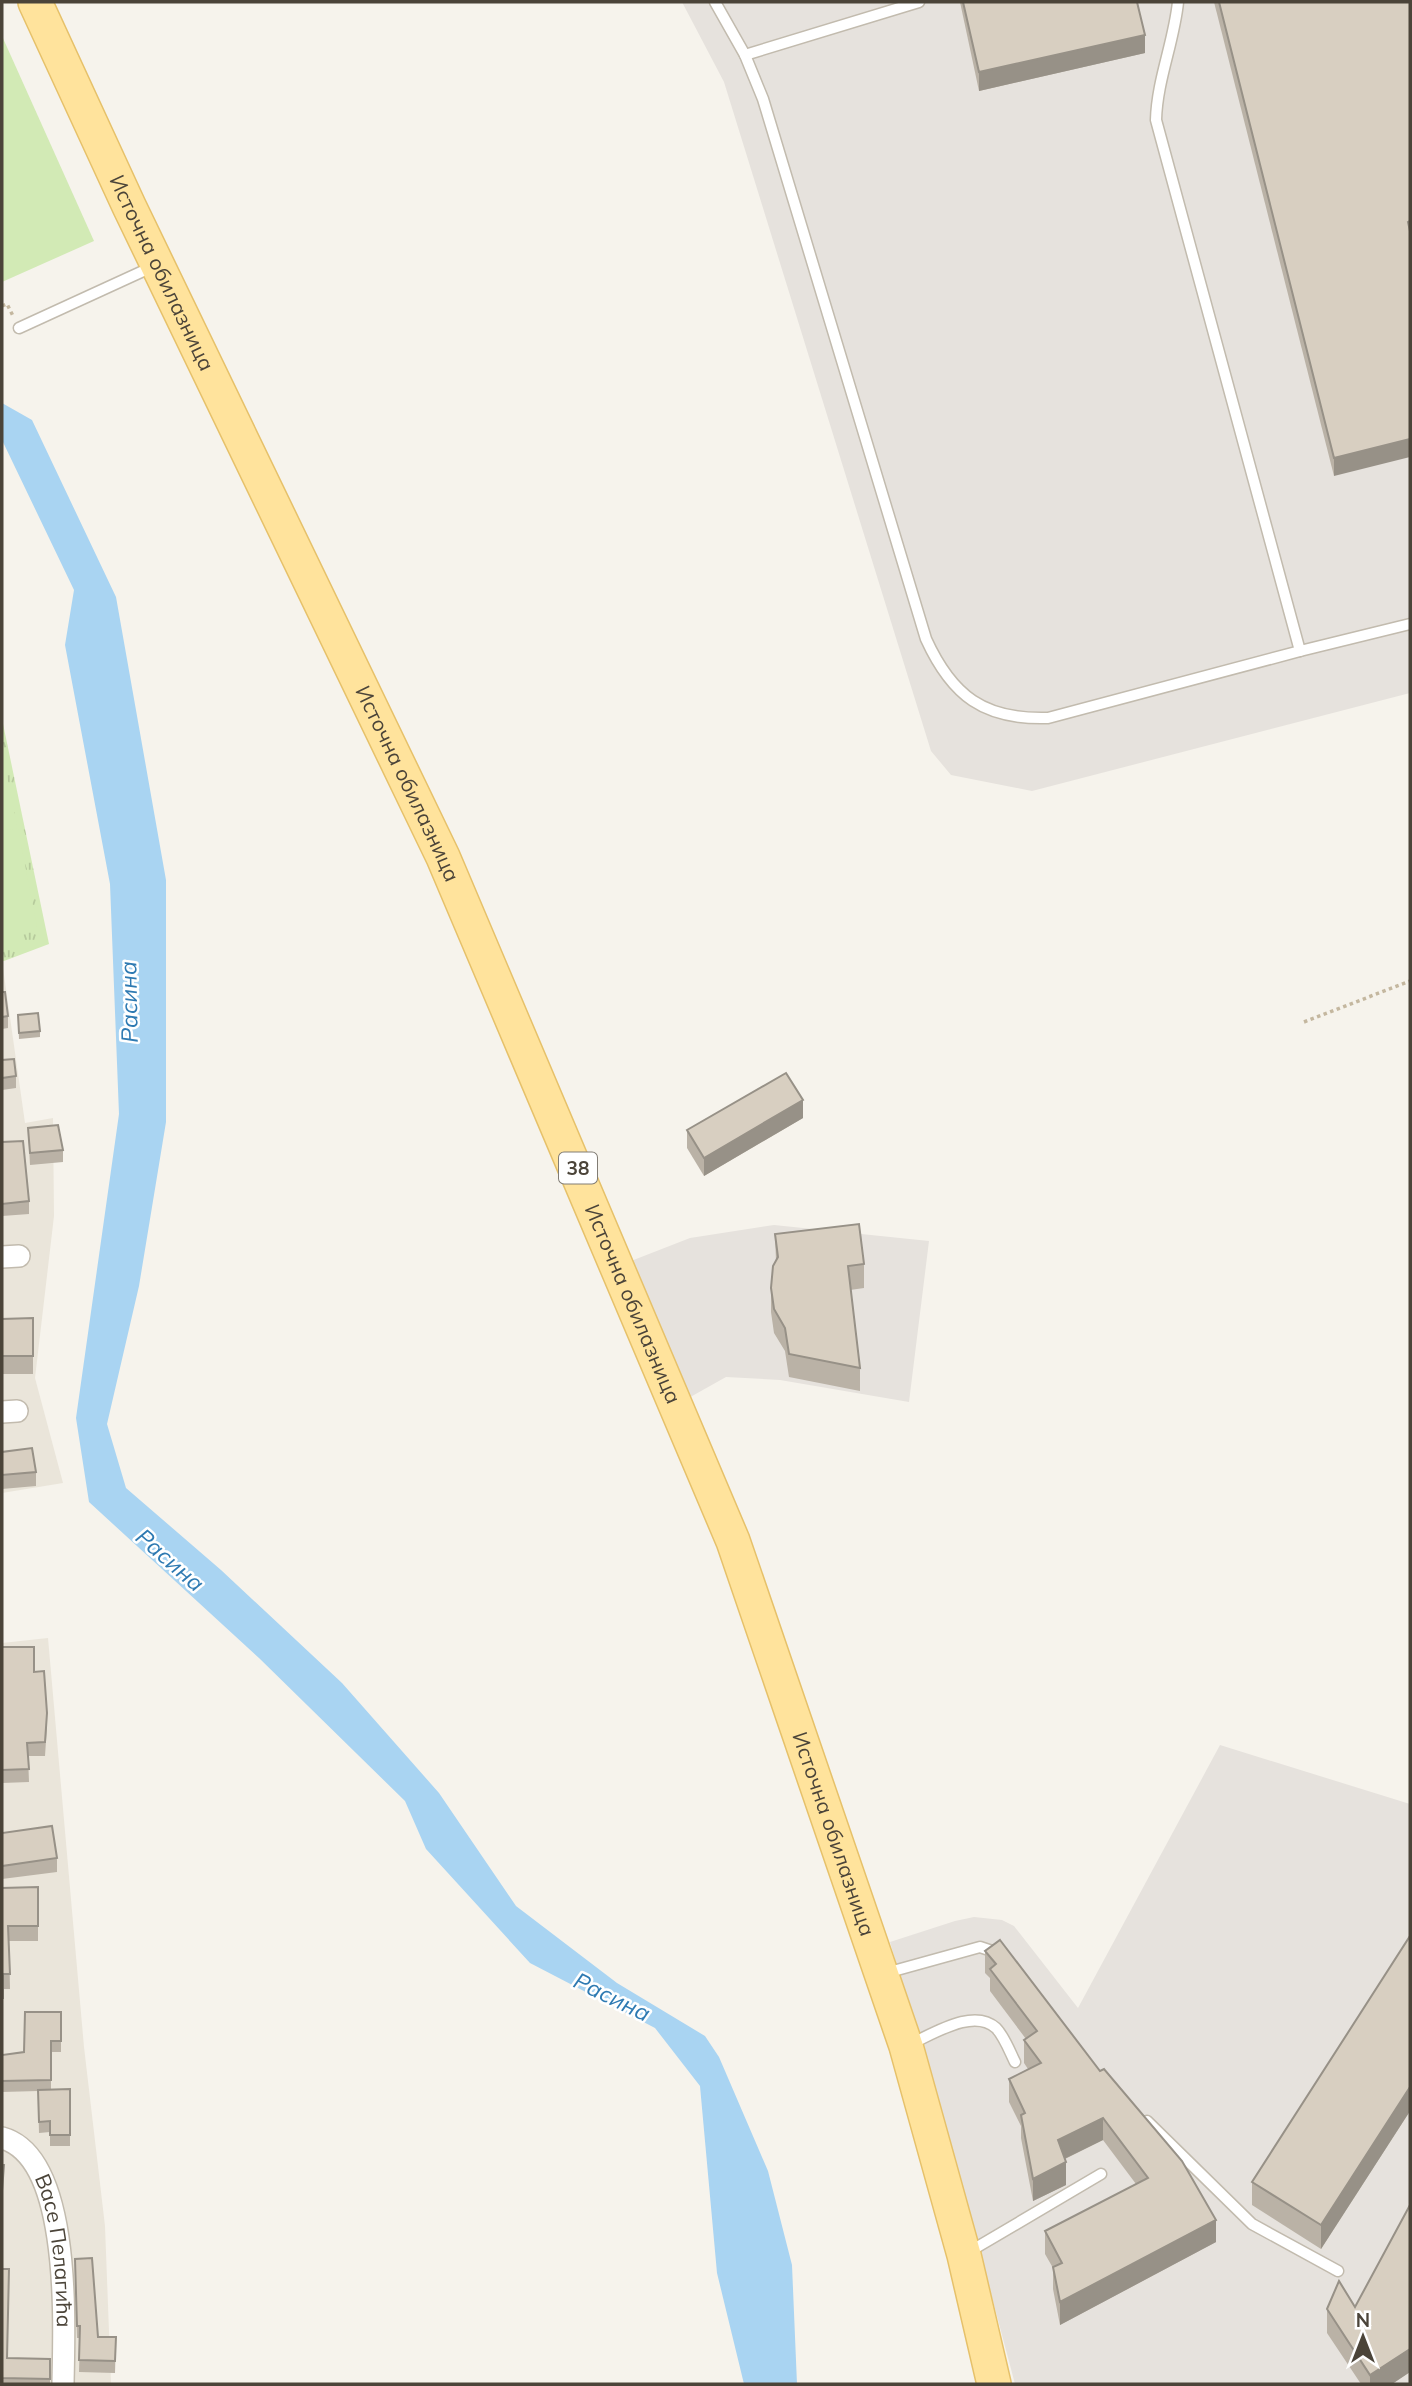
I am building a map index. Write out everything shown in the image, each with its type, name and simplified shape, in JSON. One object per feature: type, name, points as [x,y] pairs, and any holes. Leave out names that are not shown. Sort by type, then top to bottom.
[{"type":"main road","name":"Источна обилазница","points":[[35,2],[443,857],[628,1286],[733,1541],[805,1744],[880,1975],[906,2046],[964,2255],[994,2384]]},
{"type":"street","name":"Васе Пелагића","points":[[2,2138],[24,2148],[33,2158],[48,2188],[56,2220],[64,2333],[63,2384]]},
{"type":"lane","points":[[715,2],[745,55],[763,99],[926,639],[950,684],[993,712],[1022,719],[1048,718],[1300,650],[1410,624]]},
{"type":"lane","points":[[745,55],[919,2]]},
{"type":"lane","points":[[1178,2],[1175,29],[1156,97],[1156,120],[1300,650]]},
{"type":"lane","points":[[19,328],[158,264]]},
{"type":"lane","points":[[880,1975],[980,1947],[1006,1956]]},
{"type":"lane","points":[[906,2046],[967,2020],[982,2021],[996,2028],[1016,2062]]},
{"type":"lane","points":[[1142,2116],[1252,2224],[1338,2271]]},
{"type":"lane","points":[[964,2255],[1101,2174]]},
{"type":"path","points":[[1304,1022],[1410,981]]},
{"type":"shaded area","points":[[682,2],[1410,2],[1410,693],[1032,791],[951,775],[931,751],[724,82]]},
{"type":"shaded area","points":[[2,961],[25,1123],[53,1118],[54,1216],[35,1378],[63,1483],[2,1493]]},
{"type":"shaded area","points":[[774,1225],[929,1241],[909,1402],[780,1380],[726,1377],[685,1400],[631,1261],[690,1238]]},
{"type":"shaded area","points":[[48,1638],[84,2047],[105,2226],[111,2384],[2,2384],[2,1643]]},
{"type":"shaded area","points":[[1220,1745],[1410,1804],[1410,2384],[1015,2384],[967,2203],[890,1942],[974,1917],[1002,1920],[1014,1926],[1078,2008]]},
{"type":"green space","points":[[2,36],[94,241],[2,282]]},
{"type":"green space","points":[[2,719],[49,944],[4,961],[2,961]]},
{"type":"green space","points":[[2,751],[17,825],[2,828]]},
{"type":"green space","points":[[18,828],[37,927],[2,934],[2,831]]},
{"type":"water","name":"Расина","points":[[2,403],[32,420],[116,597],[166,880],[166,1122],[139,1286],[107,1424],[126,1488],[221,1570],[342,1683],[439,1793],[516,1906],[617,1983],[705,2036],[719,2057],[768,2171],[792,2265],[797,2384],[744,2384],[717,2273],[700,2086],[655,2028],[530,1963],[426,1849],[405,1801],[259,1658],[89,1502],[76,1418],[119,1114],[110,884],[65,645],[74,590],[2,440]]},
{"type":"building","points":[[963,2],[1137,2],[1145,35],[979,72]]},
{"type":"building","points":[[1219,2],[1410,2],[1410,439],[1334,458]]},
{"type":"building","points":[[2,992],[5,992],[8,1016],[2,1017]]},
{"type":"building","points":[[38,1013],[40,1031],[19,1033],[18,1015]]},
{"type":"building","points":[[14,1059],[16,1076],[2,1078],[2,1060]]},
{"type":"building","points":[[786,1073],[803,1100],[704,1158],[687,1130]]},
{"type":"building","points":[[58,1125],[63,1150],[30,1153],[28,1128]]},
{"type":"building","points":[[23,1141],[29,1201],[2,1204],[2,1142]]},
{"type":"building","points":[[859,1224],[864,1264],[848,1266],[860,1368],[789,1354],[785,1328],[774,1309],[771,1288],[773,1266],[778,1257],[775,1234]]},
{"type":"building","points":[[33,1318],[33,1356],[2,1356],[2,1319]]},
{"type":"building","points":[[32,1448],[36,1472],[2,1475],[2,1452]]},
{"type":"building","points":[[2,1647],[34,1647],[34,1672],[44,1671],[47,1713],[45,1742],[27,1743],[29,1769],[2,1770]]},
{"type":"building","points":[[52,1826],[57,1858],[2,1866],[2,1833]]},
{"type":"building","points":[[38,1887],[38,1926],[8,1926],[10,1974],[3,1974],[2,1998],[2,1888]]},
{"type":"building","points":[[1410,1936],[1410,2087],[1321,2225],[1252,2182]]},
{"type":"building","points":[[1000,1940],[1100,2071],[1104,2069],[1182,2161],[1216,2220],[1060,2302],[1053,2267],[1062,2263],[1045,2231],[1148,2178],[1103,2118],[1058,2140],[1066,2162],[1033,2179],[1021,2115],[1025,2113],[1009,2079],[1041,2063],[1024,2040],[1037,2031],[990,1969],[996,1964],[985,1951]]},
{"type":"building","points":[[25,2012],[61,2012],[61,2041],[51,2041],[51,2080],[2,2081],[2,2055],[24,2052]]},
{"type":"building","points":[[70,2089],[70,2135],[50,2135],[50,2121],[39,2122],[38,2090]]},
{"type":"building","points":[[1410,2205],[1410,2349],[1370,2375],[1327,2309],[1339,2281],[1355,2307]]},
{"type":"building","points":[[92,2258],[98,2337],[116,2337],[115,2361],[79,2360],[80,2326],[77,2326],[75,2259]]},
{"type":"building","points":[[2,2269],[9,2269],[7,2358],[50,2359],[50,2379],[2,2378]]}]
